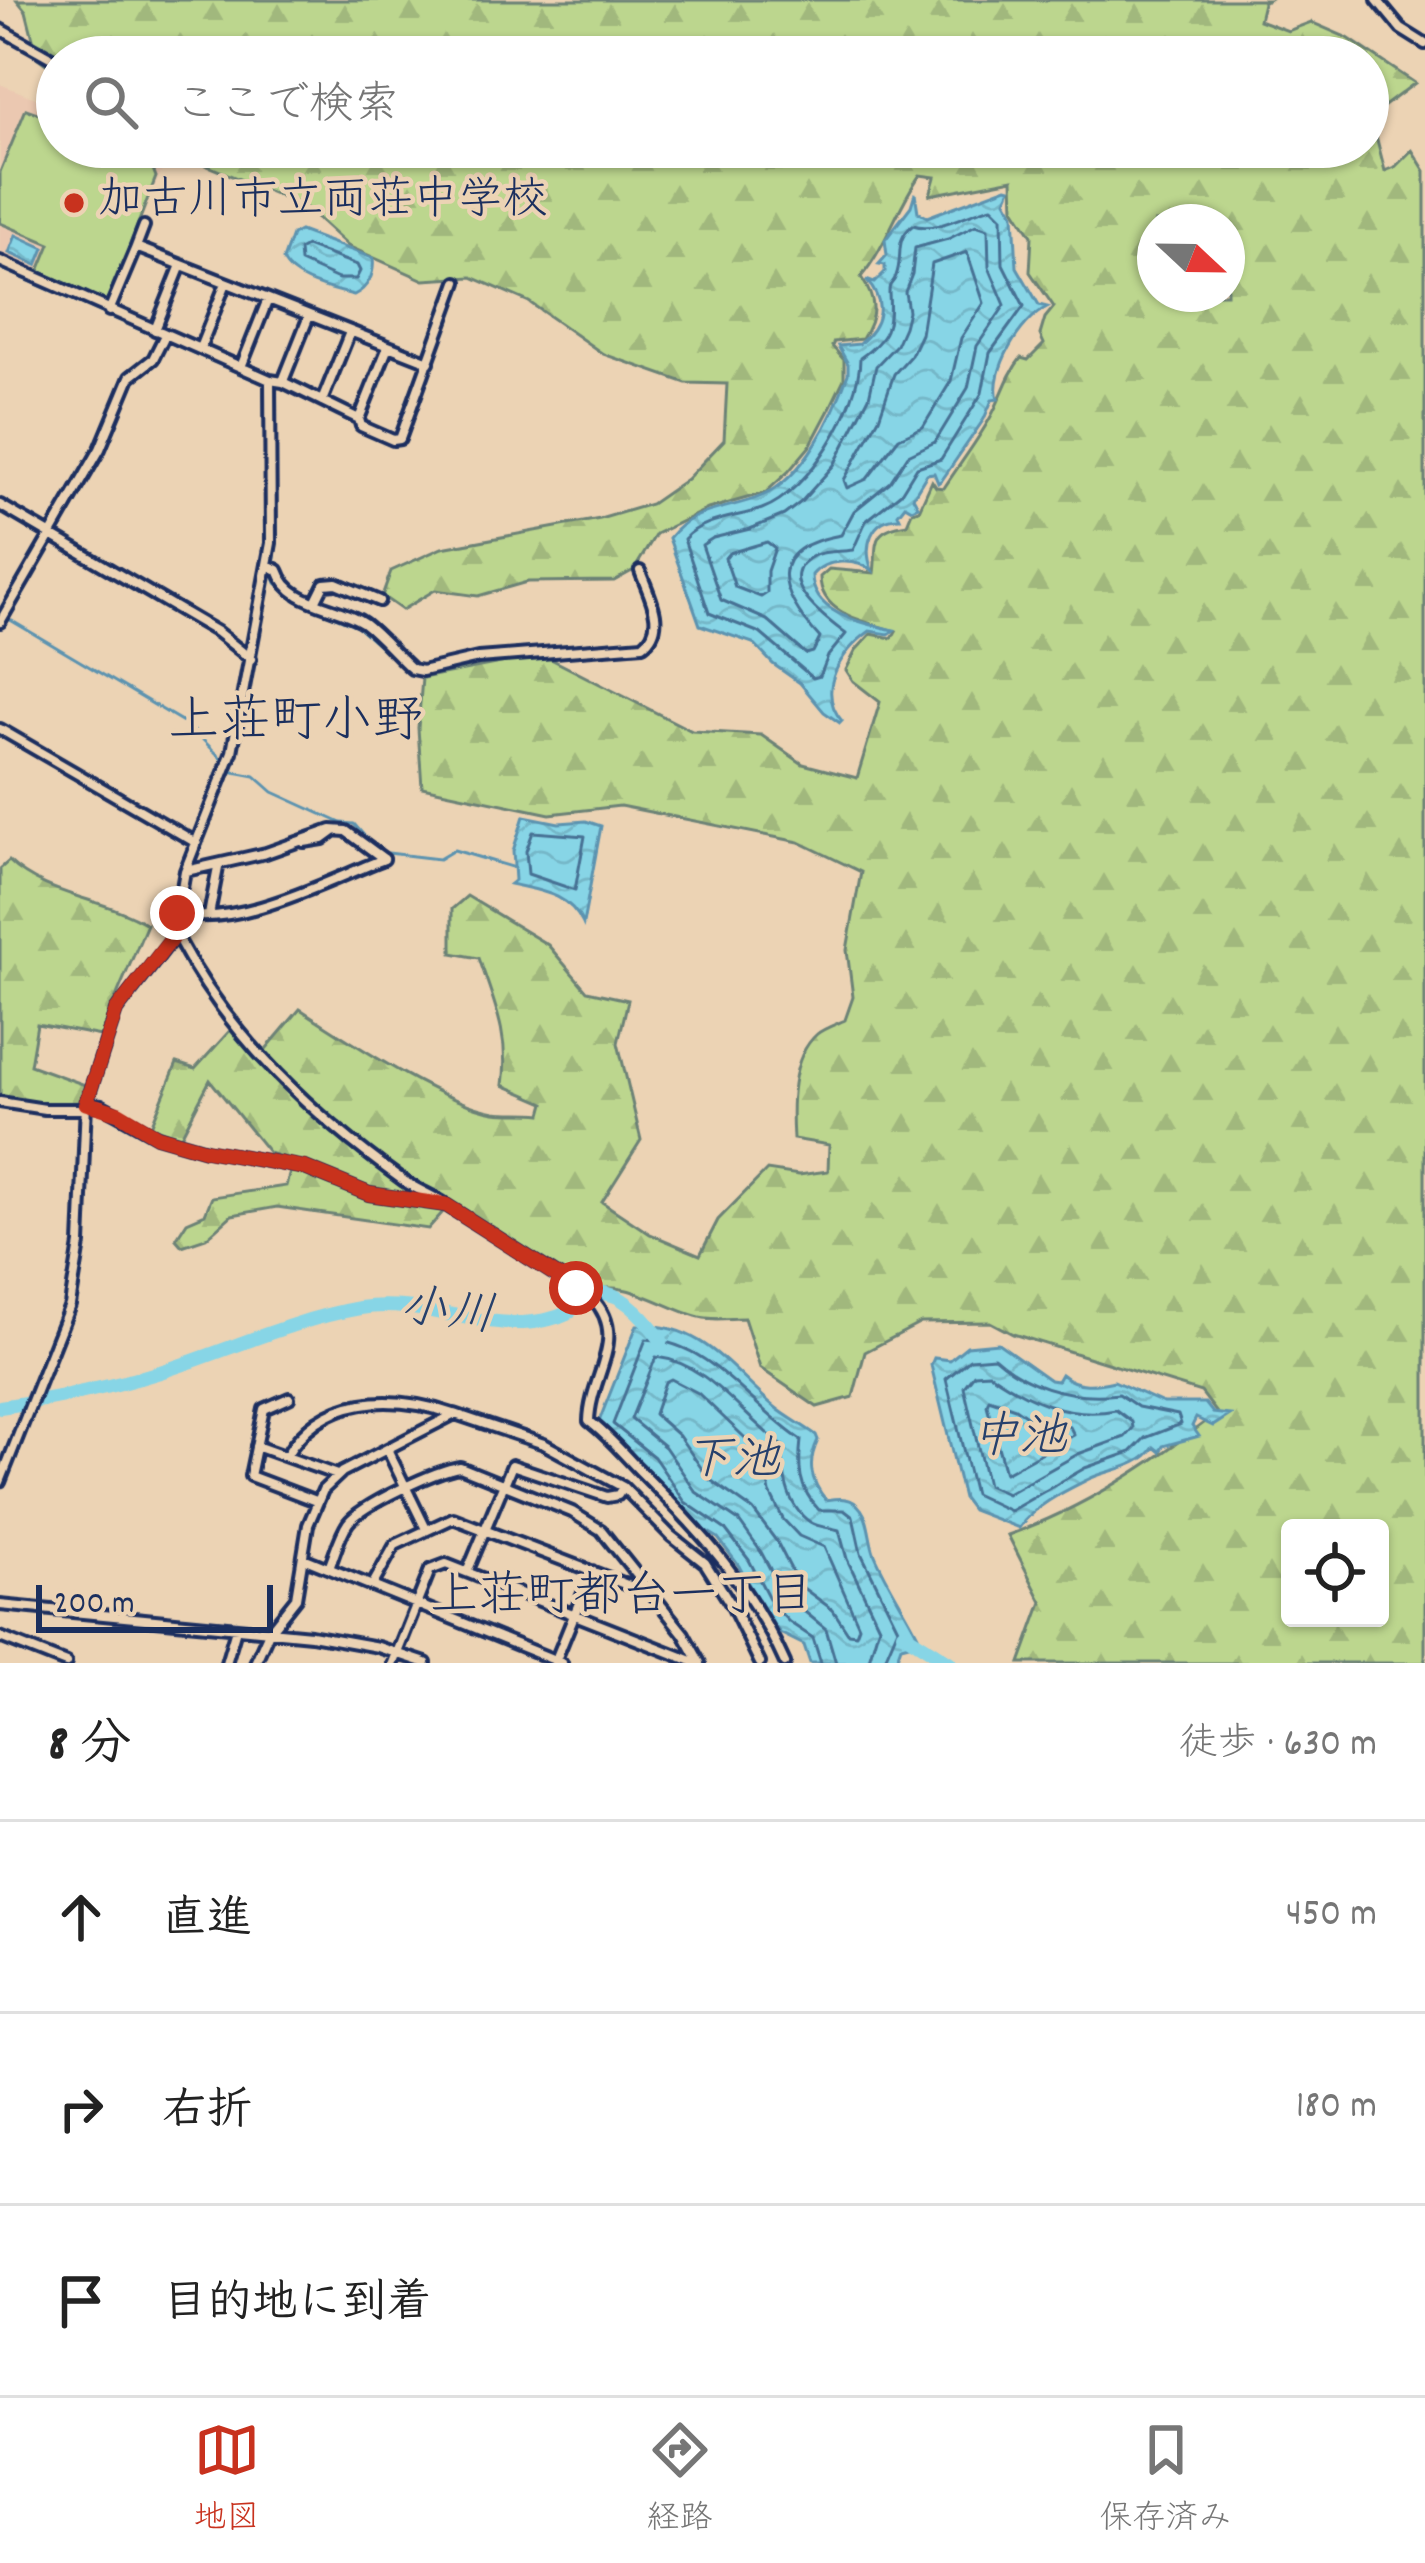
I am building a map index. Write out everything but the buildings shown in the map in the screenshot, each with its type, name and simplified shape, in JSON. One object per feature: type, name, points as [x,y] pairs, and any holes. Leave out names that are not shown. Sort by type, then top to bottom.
[{"type":"street","points":[[1377,0],[1401,29],[1425,44]]},
{"type":"street","points":[[0,28],[36,49]]},
{"type":"street","points":[[110,310],[144,226]]},
{"type":"street","points":[[136,247],[429,362]]},
{"type":"street","points":[[0,261],[359,419]]},
{"type":"street","points":[[155,330],[181,265]]},
{"type":"street","points":[[388,346],[359,419],[361,427],[393,440],[400,439],[457,282]]},
{"type":"street","points":[[200,348],[226,283]]},
{"type":"street","points":[[241,367],[268,299]]},
{"type":"street","points":[[283,382],[309,316]]},
{"type":"street","points":[[322,400],[350,332]]},
{"type":"street","points":[[0,622],[100,449],[127,382],[152,359],[165,335]]},
{"type":"street","points":[[0,1482],[70,1305],[80,1244],[86,1106],[116,1011],[172,938],[195,842],[232,752],[268,565],[270,380]]},
{"type":"street","points":[[0,505],[217,632],[251,658]]},
{"type":"street","points":[[268,565],[278,570],[293,592],[355,618],[412,669],[422,671],[478,658],[643,645],[652,638],[658,622],[640,571]]},
{"type":"street","points":[[315,602],[324,584],[336,583],[379,602]]},
{"type":"street","points":[[0,729],[195,842]]},
{"type":"street","points":[[177,913],[194,917],[281,900],[384,859],[356,838],[335,830],[266,853],[189,870]]},
{"type":"street","points":[[189,870],[218,868],[335,830]]},
{"type":"street","points":[[209,915],[218,868]]},
{"type":"street","points":[[180,943],[206,988],[284,1080],[328,1123],[408,1184],[576,1288],[605,1312],[609,1340],[589,1421],[722,1555],[754,1612],[768,1626],[785,1663]]},
{"type":"street","points":[[0,1102],[45,1109],[86,1106],[119,1113],[157,1136],[206,1150],[305,1168],[369,1194],[446,1205]]},
{"type":"street","points":[[289,1398],[264,1409],[250,1476],[316,1501]]},
{"type":"street","points":[[286,1456],[314,1424],[356,1404],[403,1400],[544,1444],[623,1487],[704,1563],[760,1663]]},
{"type":"street","points":[[259,1662],[269,1632],[296,1598],[316,1501],[337,1475],[455,1414]]},
{"type":"street","points":[[256,1447],[337,1475]]},
{"type":"street","points":[[387,1449],[426,1528]]},
{"type":"street","points":[[467,1570],[512,1465],[608,1497],[618,1495],[623,1487]]},
{"type":"street","points":[[329,1568],[348,1523],[359,1512],[460,1467],[572,1512],[601,1530],[684,1634],[699,1663]]},
{"type":"street","points":[[372,1586],[389,1550],[448,1517],[651,1594]]},
{"type":"street","points":[[304,1558],[558,1662],[592,1571]]},
{"type":"street","points":[[393,1663],[434,1566],[446,1564],[699,1663]]},
{"type":"street","points":[[0,1605],[311,1635],[398,1652],[426,1663]]},
{"type":"street","points":[[226,1663],[236,1629]]},
{"type":"street","points":[[0,1637],[66,1663]]},
{"type":"shaded area","name":"加古川市立両荘中学校","points":[[0,84],[36,99],[36,168],[163,168],[108,303],[0,254]]},
{"type":"green space","points":[[17,0],[1268,0],[1259,20],[1288,31],[1311,22],[1343,36],[36,36],[36,50],[26,11]]},
{"type":"green space","points":[[1389,66],[1415,83],[1389,102]]},
{"type":"green space","name":"加古川市立両荘中学校","points":[[26,109],[36,113],[36,168],[153,168],[156,177],[108,302],[39,271],[50,244],[0,223],[0,172]]},
{"type":"green space","points":[[1412,150],[1425,171],[1425,1663],[1020,1663],[1042,1602],[1008,1535],[1091,1498],[1193,1431],[1217,1413],[1201,1392],[1013,1334],[990,1322],[921,1323],[865,1352],[853,1397],[817,1407],[760,1368],[744,1318],[702,1318],[615,1288],[588,1291],[451,1203],[428,1229],[277,1207],[232,1215],[206,1238],[182,1246],[176,1239],[187,1222],[205,1214],[212,1197],[286,1186],[293,1161],[269,1153],[210,1080],[180,1138],[151,1126],[177,1063],[195,1069],[235,1025],[261,1055],[300,1009],[448,1096],[495,1112],[542,1114],[545,1103],[503,1085],[502,1035],[479,958],[452,953],[452,909],[467,896],[548,945],[587,991],[628,1000],[618,1043],[641,1140],[602,1202],[650,1234],[700,1255],[718,1220],[767,1170],[799,1175],[828,1171],[829,1145],[793,1139],[794,1083],[808,1044],[845,1020],[853,997],[847,950],[861,872],[799,842],[620,806],[550,814],[422,787],[418,728],[422,678],[543,655],[692,731],[761,735],[803,764],[857,778],[880,702],[846,670],[871,634],[892,638],[896,631],[836,608],[822,590],[820,577],[829,569],[874,573],[880,535],[907,524],[932,481],[944,488],[989,420],[1021,358],[1028,360],[1044,344],[1040,335],[1054,307],[1030,272],[1032,236],[1014,208],[1013,179],[930,195],[935,177],[920,175],[861,277],[873,308],[867,330],[862,339],[832,346],[844,360],[844,379],[829,410],[810,446],[765,493],[708,509],[656,534],[634,570],[614,581],[527,582],[478,596],[435,590],[402,610],[382,596],[391,571],[442,548],[600,519],[651,504],[687,479],[724,440],[727,384],[686,383],[603,354],[529,302],[472,277],[424,280],[348,246],[304,206],[213,168],[1385,171]]},
{"type":"green space","points":[[9,861],[40,882],[147,924],[111,1009],[106,1037],[37,1024],[30,1065],[88,1086],[75,1106],[0,1099],[0,869]]},
{"type":"water","points":[[1011,188],[1006,200],[1014,214],[1017,267],[1039,305],[1047,307],[1027,323],[1009,348],[998,375],[998,399],[992,400],[942,480],[938,483],[934,473],[927,474],[913,497],[918,506],[905,505],[900,518],[882,523],[871,535],[872,570],[841,562],[812,575],[814,589],[830,608],[894,630],[889,634],[870,631],[835,672],[831,696],[840,723],[753,643],[700,625],[669,538],[700,515],[762,496],[804,460],[826,426],[848,374],[838,346],[859,344],[877,321],[877,297],[866,280],[874,283],[885,272],[885,265],[879,264],[887,255],[885,240],[911,206],[915,193],[918,212],[927,217]]},
{"type":"water","points":[[300,231],[373,258],[367,284],[354,295],[295,274],[283,260],[292,235]]},
{"type":"water","points":[[16,235],[44,248],[37,265],[9,253]]},
{"type":"water","points":[[524,816],[601,826],[583,924],[562,900],[510,884],[515,880],[513,851]]},
{"type":"water","name":"下池","points":[[637,1325],[660,1326],[699,1341],[775,1407],[816,1435],[811,1464],[816,1485],[826,1500],[850,1500],[861,1509],[875,1555],[921,1641],[901,1646],[895,1663],[810,1663],[804,1645],[780,1633],[762,1610],[718,1538],[690,1521],[644,1465],[598,1424]]},
{"type":"water","name":"中池","points":[[998,1343],[1050,1380],[1057,1381],[1061,1374],[1080,1383],[1114,1381],[1163,1403],[1205,1403],[1213,1413],[1230,1415],[1213,1426],[1196,1418],[1192,1426],[1199,1436],[1163,1446],[1160,1452],[1154,1447],[1133,1464],[1071,1488],[1019,1528],[972,1510],[963,1498],[931,1365],[934,1358],[950,1360],[967,1346]]},
{"type":"waterway","points":[[0,268],[254,380]]},
{"type":"waterway","points":[[276,445],[276,583],[302,603],[357,626],[391,656]]},
{"type":"waterway","points":[[7,618],[188,725],[225,762]]},
{"type":"waterway","points":[[229,771],[255,776],[273,792],[341,823],[354,824],[374,847]]},
{"type":"waterway","points":[[388,853],[439,859],[454,850],[515,868]]},
{"type":"waterway","name":"小川","points":[[0,1407],[140,1378],[284,1328],[360,1308],[401,1307],[523,1323],[556,1317],[589,1296],[606,1293],[634,1309],[661,1340]]},
{"type":"waterway","name":"小川","points":[[903,1633],[950,1663]]},
{"type":"place","name":"加古川市立両荘中学校","points":[[74,203]]},
{"type":"district","name":"上荘町小野","points":[[296,725]]},
{"type":"district","name":"上荘町都台一丁目","points":[[622,1599]]},
{"type":"route","points":[[177,913],[172,938],[116,1011],[86,1103],[119,1113],[157,1136],[206,1150],[305,1168],[369,1194],[446,1205],[576,1288]]}]
